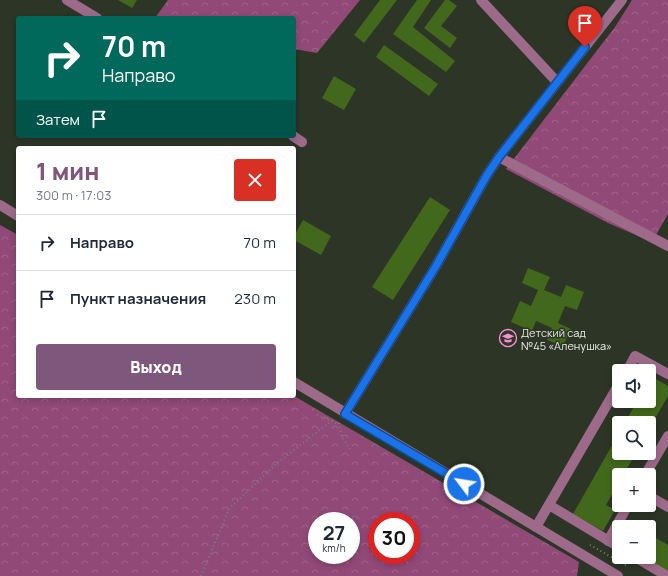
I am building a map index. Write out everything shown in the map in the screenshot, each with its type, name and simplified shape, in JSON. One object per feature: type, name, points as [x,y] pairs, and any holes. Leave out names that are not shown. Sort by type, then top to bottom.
[{"type":"street","points":[[67,0],[93,16]]},
{"type":"street","points":[[481,0],[557,82]]},
{"type":"street","points":[[344,413],[436,266],[487,175],[499,157],[622,0]]},
{"type":"street","points":[[296,138],[302,142]]},
{"type":"street","points":[[499,157],[668,246]]},
{"type":"street","points":[[0,205],[16,215]]},
{"type":"street","points":[[630,364],[635,356],[650,364]]},
{"type":"street","points":[[656,367],[668,374]]},
{"type":"street","points":[[296,383],[618,576]]},
{"type":"street","points":[[536,527],[612,396]]},
{"type":"street","points":[[649,468],[668,436]]},
{"type":"street","points":[[656,500],[668,507]]},
{"type":"street","points":[[549,505],[612,543]]},
{"type":"street","points":[[608,541],[624,512]]},
{"type":"street","points":[[598,564],[600,576]]},
{"type":"street","points":[[647,564],[667,576]]},
{"type":"path","points":[[201,576],[229,509],[277,463],[331,421],[344,413]]},
{"type":"path","points":[[344,413],[338,424],[342,437],[352,452]]},
{"type":"path","points":[[316,415],[338,424]]},
{"type":"green space","points":[[168,0],[360,0],[317,53],[296,49],[296,16],[156,16]]},
{"type":"green space","points":[[632,0],[668,0],[668,214],[652,242],[608,223],[506,169],[615,27]]},
{"type":"green space","points":[[0,225],[16,234],[16,398],[296,397],[579,562],[577,576],[0,576]]},
{"type":"building","points":[[118,0],[137,0],[132,8]]},
{"type":"building","points":[[380,0],[397,0],[364,43],[354,35]]},
{"type":"building","points":[[417,0],[431,0],[413,27],[455,61],[446,72],[393,34]]},
{"type":"building","points":[[445,0],[449,0],[457,6],[441,26],[457,38],[450,48],[424,28]]},
{"type":"building","points":[[384,45],[438,84],[429,96],[376,57]]},
{"type":"building","points":[[334,76],[356,89],[344,110],[322,98]]},
{"type":"building","points":[[430,197],[450,210],[393,300],[372,287]]},
{"type":"building","points":[[303,220],[331,236],[321,255],[296,241],[296,232]]},
{"type":"building","points":[[528,268],[550,277],[544,290],[561,297],[566,285],[584,292],[577,310],[565,306],[558,323],[571,329],[563,346],[547,340],[552,328],[536,321],[532,331],[511,322],[520,301],[531,306],[538,290],[522,283]]},
{"type":"building","points":[[656,379],[668,386],[668,396],[656,417],[629,416],[633,408],[656,408]]},
{"type":"building","points":[[612,445],[612,460],[632,460],[627,468],[612,468],[612,494],[606,505],[612,508],[612,512],[614,512],[603,531],[573,514]]},
{"type":"building","points":[[656,538],[668,545],[668,572],[655,564],[656,564]]},
{"type":"place","name":"Детский сад №45 «Аленушка»","points":[[508,338]]},
{"type":"route","points":[[464,484],[345,414],[436,266],[487,175],[499,157],[585,47]]}]
